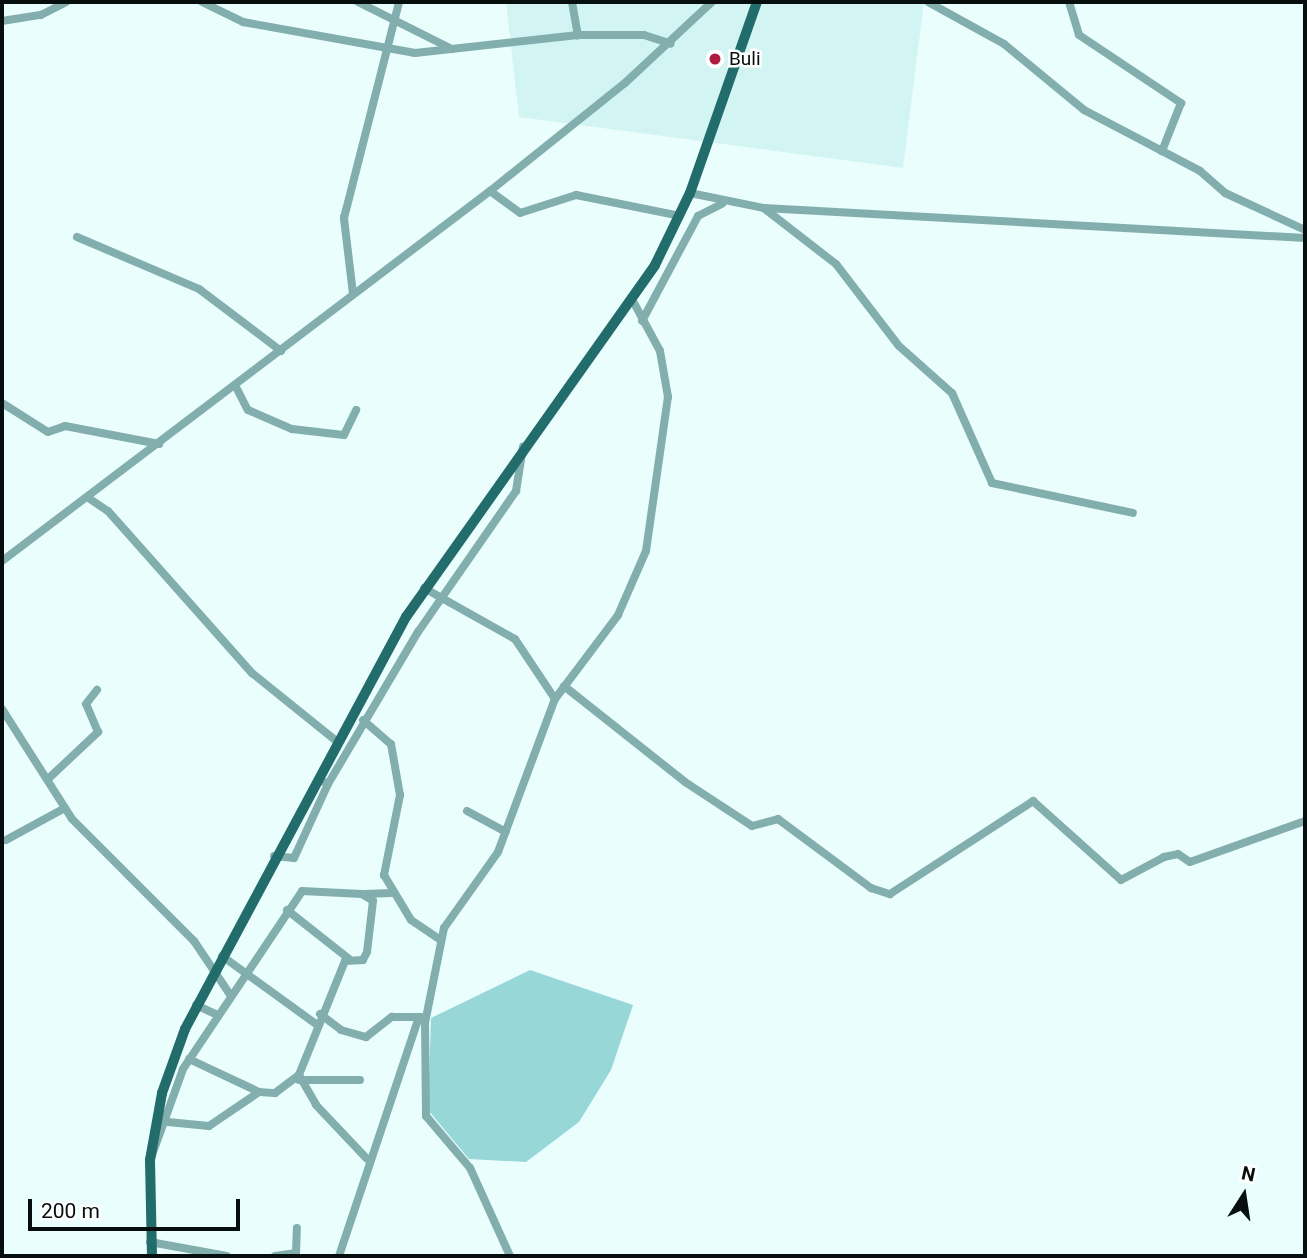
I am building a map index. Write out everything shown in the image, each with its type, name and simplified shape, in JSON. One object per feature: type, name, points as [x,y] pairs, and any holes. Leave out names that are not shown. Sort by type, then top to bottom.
[{"type":"main road","points":[[152,1256],[150,1160],[162,1093],[196,1006],[335,740],[424,588],[523,447],[633,301],[690,193],[757,2]]},
{"type":"street","points":[[2,21],[41,15],[66,2]]},
{"type":"street","points":[[202,2],[243,22],[386,49],[455,50],[578,35],[644,35],[671,44]]},
{"type":"street","points":[[358,2],[455,50]]},
{"type":"street","points":[[354,294],[344,218],[399,2]]},
{"type":"street","points":[[572,2],[578,35]]},
{"type":"street","points":[[2,561],[490,191],[671,44],[712,2]]},
{"type":"street","points":[[928,2],[1004,44],[1084,110],[1162,151],[1225,193],[1305,230]]},
{"type":"street","points":[[1069,2],[1079,35],[1181,103],[1162,151]]},
{"type":"street","points":[[490,191],[520,214],[576,195],[680,216]]},
{"type":"street","points":[[690,193],[722,204],[764,208],[1305,237]]},
{"type":"street","points":[[642,321],[698,216],[722,204]]},
{"type":"street","points":[[764,208],[836,264],[899,346],[951,393],[988,479],[1048,499],[1133,513]]},
{"type":"street","points":[[77,237],[199,289],[281,351]]},
{"type":"street","points":[[339,1256],[367,1159],[399,1090],[423,1017],[441,940],[506,832],[555,699],[618,615],[652,529],[668,397],[660,351],[633,301]]},
{"type":"street","points":[[235,385],[248,410],[292,429],[344,435],[356,410]]},
{"type":"street","points":[[2,403],[48,432],[65,426],[159,444]]},
{"type":"street","points":[[274,856],[294,858],[328,784],[363,720],[516,491],[523,447]]},
{"type":"street","points":[[87,497],[108,511],[252,673],[335,740]]},
{"type":"street","points":[[424,588],[444,596],[514,639],[555,699]]},
{"type":"street","points":[[564,686],[685,782],[752,826],[778,819],[871,888],[890,894],[1033,801],[1121,880],[1164,857],[1178,854],[1190,862],[1305,821]]},
{"type":"street","points":[[48,779],[98,732],[86,704],[97,690]]},
{"type":"street","points":[[2,709],[65,808],[139,892],[194,941],[231,996]]},
{"type":"street","points":[[363,720],[391,744],[400,795],[383,869],[391,893],[411,920],[441,940]]},
{"type":"street","points":[[315,777],[328,784]]},
{"type":"street","points":[[6,840],[65,808]]},
{"type":"street","points":[[467,811],[506,832]]},
{"type":"street","points":[[150,1160],[168,1122],[189,1059],[299,892],[391,893]]},
{"type":"street","points":[[287,910],[349,959],[363,960],[374,908],[362,894]]},
{"type":"street","points":[[222,956],[248,970],[316,1024]]},
{"type":"street","points":[[299,1077],[320,1014],[349,959]]},
{"type":"street","points":[[196,1006],[218,1015]]},
{"type":"street","points":[[320,1014],[366,1037],[391,1017],[423,1017]]},
{"type":"street","points":[[423,1017],[426,1116],[470,1168],[510,1256]]},
{"type":"street","points":[[189,1059],[259,1093],[275,1093],[299,1077],[360,1080]]},
{"type":"street","points":[[299,1077],[367,1159]]},
{"type":"street","points":[[168,1122],[209,1126],[259,1093]]},
{"type":"street","points":[[275,1256],[296,1253],[296,1228]]},
{"type":"street","points":[[150,1242],[227,1256]]},
{"type":"shaded area","name":"Buli","points":[[506,2],[924,2],[903,168],[519,117]]},
{"type":"shaded area","points":[[530,970],[633,1005],[611,1070],[579,1122],[526,1162],[469,1159],[428,1110],[431,1018]]},
{"type":"place","name":"Buli","points":[[715,59]]}]
